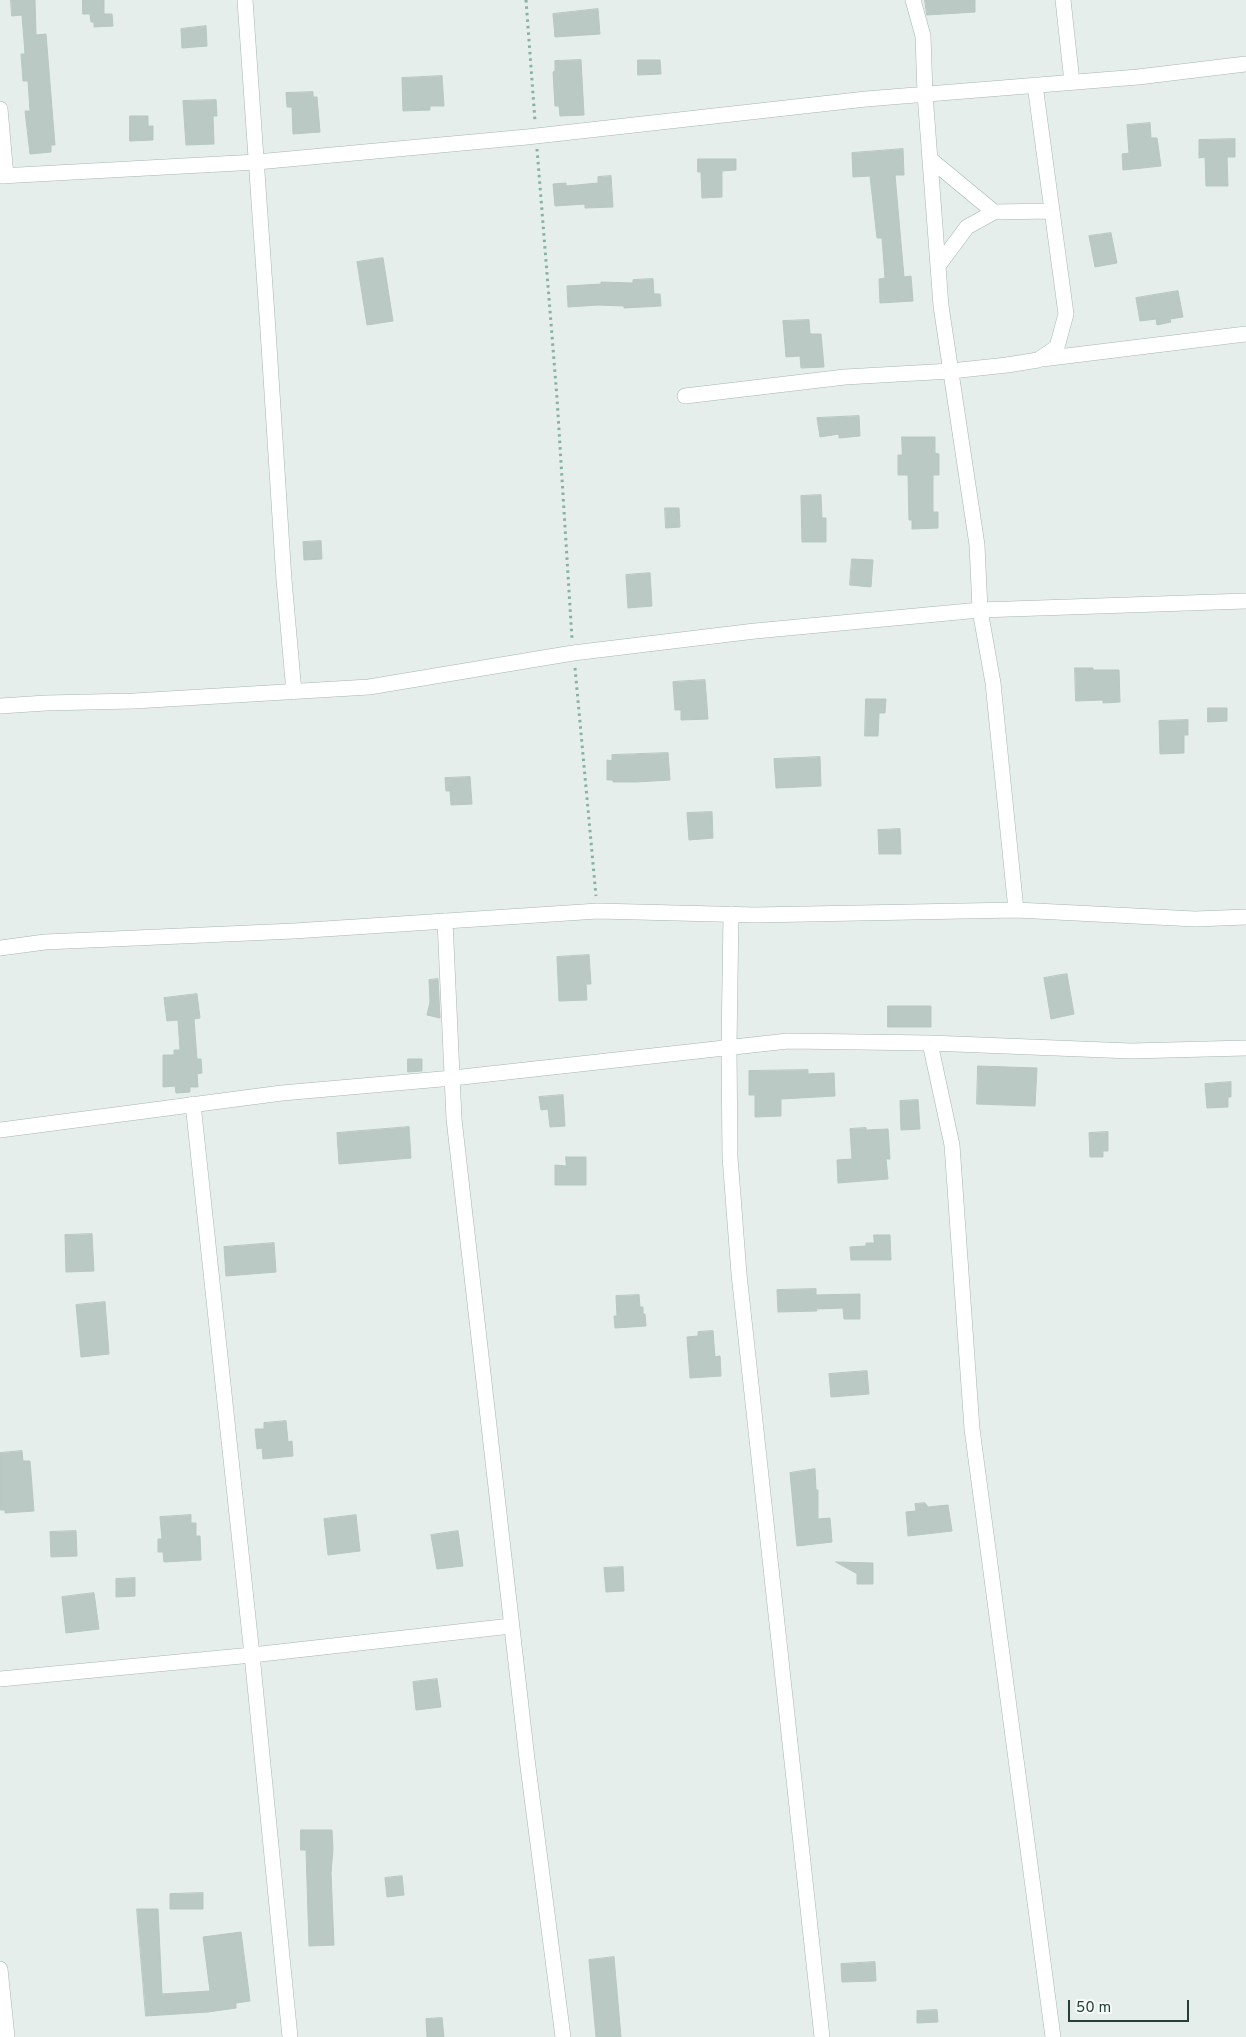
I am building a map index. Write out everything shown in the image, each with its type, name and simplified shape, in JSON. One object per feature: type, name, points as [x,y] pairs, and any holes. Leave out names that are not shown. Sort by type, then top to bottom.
[{"type":"street","points":[[244,0],[284,580],[294,692]]},
{"type":"street","points":[[914,0],[923,36],[925,94],[941,306],[977,545],[980,610],[993,683],[1016,910]]},
{"type":"street","points":[[1063,0],[1072,82]]},
{"type":"street","points":[[0,109],[3,176],[256,162],[536,136],[925,94],[1138,77],[1246,64]]},
{"type":"street","points":[[1035,85],[1066,314],[1057,348],[1038,360]]},
{"type":"street","points":[[930,158],[994,212]]},
{"type":"street","points":[[938,266],[967,227],[994,212],[1052,211]]},
{"type":"street","points":[[685,396],[845,377],[952,371],[1239,335],[1246,345]]},
{"type":"street","points":[[0,706],[46,702],[134,701],[369,687],[573,653],[755,631],[980,610],[1246,602]]},
{"type":"street","points":[[0,948],[45,942],[294,931],[598,911],[731,914],[1016,910],[1195,919],[1246,917]]},
{"type":"street","points":[[731,914],[728,1047],[730,1157],[739,1274],[822,2037]]},
{"type":"street","points":[[445,921],[454,1119],[511,1626],[563,2037]]},
{"type":"street","points":[[0,1130],[282,1093],[453,1078],[788,1041],[930,1043],[1131,1051],[1246,1048]]},
{"type":"street","points":[[930,1043],[952,1145],[972,1428],[1053,2037]]},
{"type":"street","points":[[193,1104],[252,1655],[290,2037]]},
{"type":"street","points":[[0,1678],[252,1655],[511,1626]]},
{"type":"street","points":[[0,1970],[7,2037]]},
{"type":"path","points":[[526,0],[555,368],[573,653],[598,911]]},
{"type":"building","points":[[11,0],[35,0],[36,35],[46,34],[55,145],[51,145],[51,152],[30,154],[25,111],[30,111],[28,81],[23,81],[21,54],[25,54],[22,15],[12,16]]},
{"type":"building","points":[[83,0],[104,0],[104,14],[112,14],[113,26],[94,27],[90,14],[83,14]]},
{"type":"building","points":[[925,0],[975,0],[975,12],[927,15]]},
{"type":"building","points":[[598,9],[600,34],[555,37],[553,14]]},
{"type":"building","points":[[206,26],[207,46],[182,48],[181,29]]},
{"type":"building","points":[[581,60],[584,115],[560,116],[559,106],[555,106],[553,72],[555,71],[555,61]]},
{"type":"building","points":[[638,60],[660,60],[661,74],[638,75]]},
{"type":"building","points":[[442,76],[444,106],[430,106],[430,110],[403,111],[402,78]]},
{"type":"building","points":[[313,92],[313,97],[317,97],[320,132],[293,134],[292,107],[287,107],[286,93]]},
{"type":"building","points":[[216,100],[217,116],[213,116],[214,144],[186,145],[183,101]]},
{"type":"building","points":[[130,116],[148,116],[148,126],[153,126],[153,140],[130,141]]},
{"type":"building","points":[[1150,123],[1151,138],[1157,138],[1161,166],[1123,170],[1122,154],[1129,153],[1127,125]]},
{"type":"building","points":[[1235,139],[1235,157],[1227,157],[1228,186],[1206,186],[1205,157],[1199,158],[1199,140]]},
{"type":"building","points":[[903,149],[904,175],[895,175],[904,277],[911,276],[913,301],[880,303],[879,279],[885,278],[882,238],[877,238],[870,176],[853,177],[852,153]]},
{"type":"building","points":[[698,159],[736,159],[736,170],[722,171],[722,197],[702,198],[701,172],[698,172]]},
{"type":"building","points":[[611,176],[613,207],[585,208],[585,204],[555,206],[553,184],[566,183],[566,186],[598,183],[598,177]]},
{"type":"building","points":[[1111,233],[1117,263],[1095,267],[1089,236]]},
{"type":"building","points":[[383,258],[393,321],[367,325],[357,262]]},
{"type":"building","points":[[653,279],[654,294],[660,294],[661,306],[624,308],[624,306],[598,305],[568,307],[567,286],[601,284],[601,282],[633,283],[633,280]]},
{"type":"building","points":[[1178,291],[1183,317],[1170,319],[1171,322],[1157,325],[1156,319],[1140,321],[1136,298]]},
{"type":"building","points":[[809,320],[810,334],[821,334],[824,367],[801,368],[800,356],[786,357],[783,321]]},
{"type":"building","points":[[859,416],[860,436],[839,438],[839,434],[820,437],[817,418]]},
{"type":"building","points":[[902,437],[935,437],[935,453],[939,454],[939,475],[933,475],[933,512],[938,512],[938,528],[912,529],[912,520],[909,520],[908,475],[898,475],[898,455],[902,455]]},
{"type":"building","points":[[821,495],[822,518],[826,518],[826,542],[802,542],[801,496]]},
{"type":"building","points":[[665,508],[679,508],[680,527],[666,528]]},
{"type":"building","points":[[321,541],[322,559],[304,560],[303,542]]},
{"type":"building","points":[[852,559],[873,560],[871,587],[850,585]]},
{"type":"building","points":[[650,573],[652,606],[628,608],[626,575]]},
{"type":"building","points":[[1075,668],[1119,670],[1120,702],[1103,703],[1103,700],[1076,701]]},
{"type":"building","points":[[705,680],[708,719],[681,720],[681,710],[675,710],[673,682]]},
{"type":"building","points":[[866,699],[886,699],[885,713],[879,713],[878,736],[865,736]]},
{"type":"building","points":[[1208,708],[1227,708],[1227,721],[1208,722]]},
{"type":"building","points":[[1188,720],[1188,735],[1184,735],[1184,753],[1160,754],[1159,721]]},
{"type":"building","points":[[668,753],[670,780],[613,782],[613,780],[607,780],[607,760],[612,761],[612,755]]},
{"type":"building","points":[[820,757],[821,786],[776,788],[774,759]]},
{"type":"building","points":[[470,777],[472,804],[451,805],[450,791],[446,791],[445,778]]},
{"type":"building","points":[[712,812],[713,838],[689,840],[687,813]]},
{"type":"building","points":[[900,829],[901,854],[879,854],[878,830]]},
{"type":"building","points":[[589,955],[591,984],[586,984],[587,1000],[559,1001],[557,957]]},
{"type":"building","points":[[1067,974],[1074,1014],[1051,1019],[1044,978]]},
{"type":"building","points":[[438,979],[440,1018],[427,1015],[430,1002],[429,980]]},
{"type":"building","points":[[197,994],[200,1018],[194,1019],[197,1059],[201,1059],[202,1073],[197,1074],[198,1087],[190,1087],[190,1092],[176,1093],[175,1086],[163,1087],[163,1055],[174,1055],[174,1050],[180,1050],[178,1020],[167,1021],[164,998]]},
{"type":"building","points":[[888,1006],[931,1006],[931,1027],[888,1027]]},
{"type":"building","points":[[408,1059],[422,1059],[422,1071],[408,1072]]},
{"type":"building","points":[[978,1066],[1037,1068],[1035,1106],[977,1104]]},
{"type":"building","points":[[808,1070],[808,1074],[834,1073],[835,1096],[781,1099],[781,1116],[755,1117],[755,1095],[749,1095],[749,1071]]},
{"type":"building","points":[[1231,1082],[1231,1097],[1228,1097],[1228,1107],[1207,1108],[1205,1084]]},
{"type":"building","points":[[563,1095],[565,1126],[550,1127],[548,1109],[541,1110],[539,1097]]},
{"type":"building","points":[[918,1100],[920,1129],[901,1130],[900,1101]]},
{"type":"building","points":[[409,1127],[411,1158],[339,1164],[337,1133]]},
{"type":"building","points":[[866,1128],[866,1130],[888,1129],[890,1159],[886,1159],[888,1179],[838,1183],[837,1160],[852,1159],[850,1129]]},
{"type":"building","points":[[1108,1132],[1108,1151],[1103,1151],[1103,1157],[1090,1157],[1089,1133]]},
{"type":"building","points":[[566,1157],[586,1157],[586,1185],[555,1185],[555,1165],[566,1166]]},
{"type":"building","points":[[92,1234],[94,1271],[66,1272],[65,1235]]},
{"type":"building","points":[[874,1235],[890,1235],[891,1260],[851,1260],[850,1247],[866,1246],[866,1243],[874,1243]]},
{"type":"building","points":[[274,1243],[276,1272],[226,1276],[224,1247]]},
{"type":"building","points":[[816,1289],[816,1295],[860,1294],[860,1319],[844,1319],[843,1308],[778,1312],[777,1290]]},
{"type":"building","points":[[639,1295],[640,1307],[643,1307],[643,1314],[645,1314],[646,1326],[615,1328],[614,1316],[617,1316],[616,1296]]},
{"type":"building","points":[[105,1302],[109,1354],[81,1357],[76,1305]]},
{"type":"building","points":[[713,1331],[715,1357],[720,1356],[721,1376],[690,1378],[687,1337],[698,1336],[698,1332]]},
{"type":"building","points":[[867,1371],[869,1394],[831,1397],[829,1374]]},
{"type":"building","points":[[286,1421],[288,1442],[292,1441],[293,1456],[263,1459],[262,1448],[257,1449],[255,1429],[264,1429],[264,1423]]},
{"type":"building","points":[[22,1451],[23,1461],[30,1461],[34,1511],[5,1513],[5,1510],[0,1510],[0,1453]]},
{"type":"building","points":[[815,1469],[816,1490],[818,1490],[818,1519],[830,1518],[832,1542],[797,1546],[790,1473]]},
{"type":"building","points":[[925,1503],[928,1507],[948,1505],[952,1531],[908,1536],[906,1512],[916,1511],[915,1504]]},
{"type":"building","points":[[191,1515],[191,1523],[196,1523],[196,1536],[200,1536],[201,1560],[164,1562],[163,1552],[158,1552],[158,1539],[162,1539],[160,1517]]},
{"type":"building","points":[[356,1515],[360,1551],[328,1555],[324,1519]]},
{"type":"building","points":[[76,1531],[77,1556],[51,1557],[50,1532]]},
{"type":"building","points":[[458,1531],[463,1566],[437,1569],[431,1535]]},
{"type":"building","points":[[836,1562],[873,1563],[873,1584],[857,1584],[857,1574]]},
{"type":"building","points":[[623,1567],[624,1591],[606,1592],[604,1568]]},
{"type":"building","points":[[135,1578],[135,1596],[116,1597],[116,1579]]},
{"type":"building","points":[[94,1593],[99,1629],[66,1633],[62,1597]]},
{"type":"building","points":[[437,1679],[441,1707],[416,1710],[413,1682]]},
{"type":"building","points":[[301,1830],[332,1830],[331,1873],[334,1945],[309,1946],[306,1850],[301,1850]]},
{"type":"building","points":[[402,1876],[404,1895],[387,1897],[385,1878]]},
{"type":"building","points":[[203,1893],[203,1909],[170,1909],[170,1894]]},
{"type":"building","points":[[137,1909],[158,1909],[162,1994],[210,1991],[203,1937],[241,1932],[250,2001],[236,2003],[236,2008],[208,2012],[146,2016]]},
{"type":"building","points":[[614,1957],[621,2037],[596,2037],[589,1960]]},
{"type":"building","points":[[875,1962],[876,1981],[842,1982],[841,1964]]},
{"type":"building","points":[[937,2010],[938,2022],[917,2023],[917,2011]]},
{"type":"building","points":[[442,2018],[444,2037],[427,2037],[426,2019]]}]
